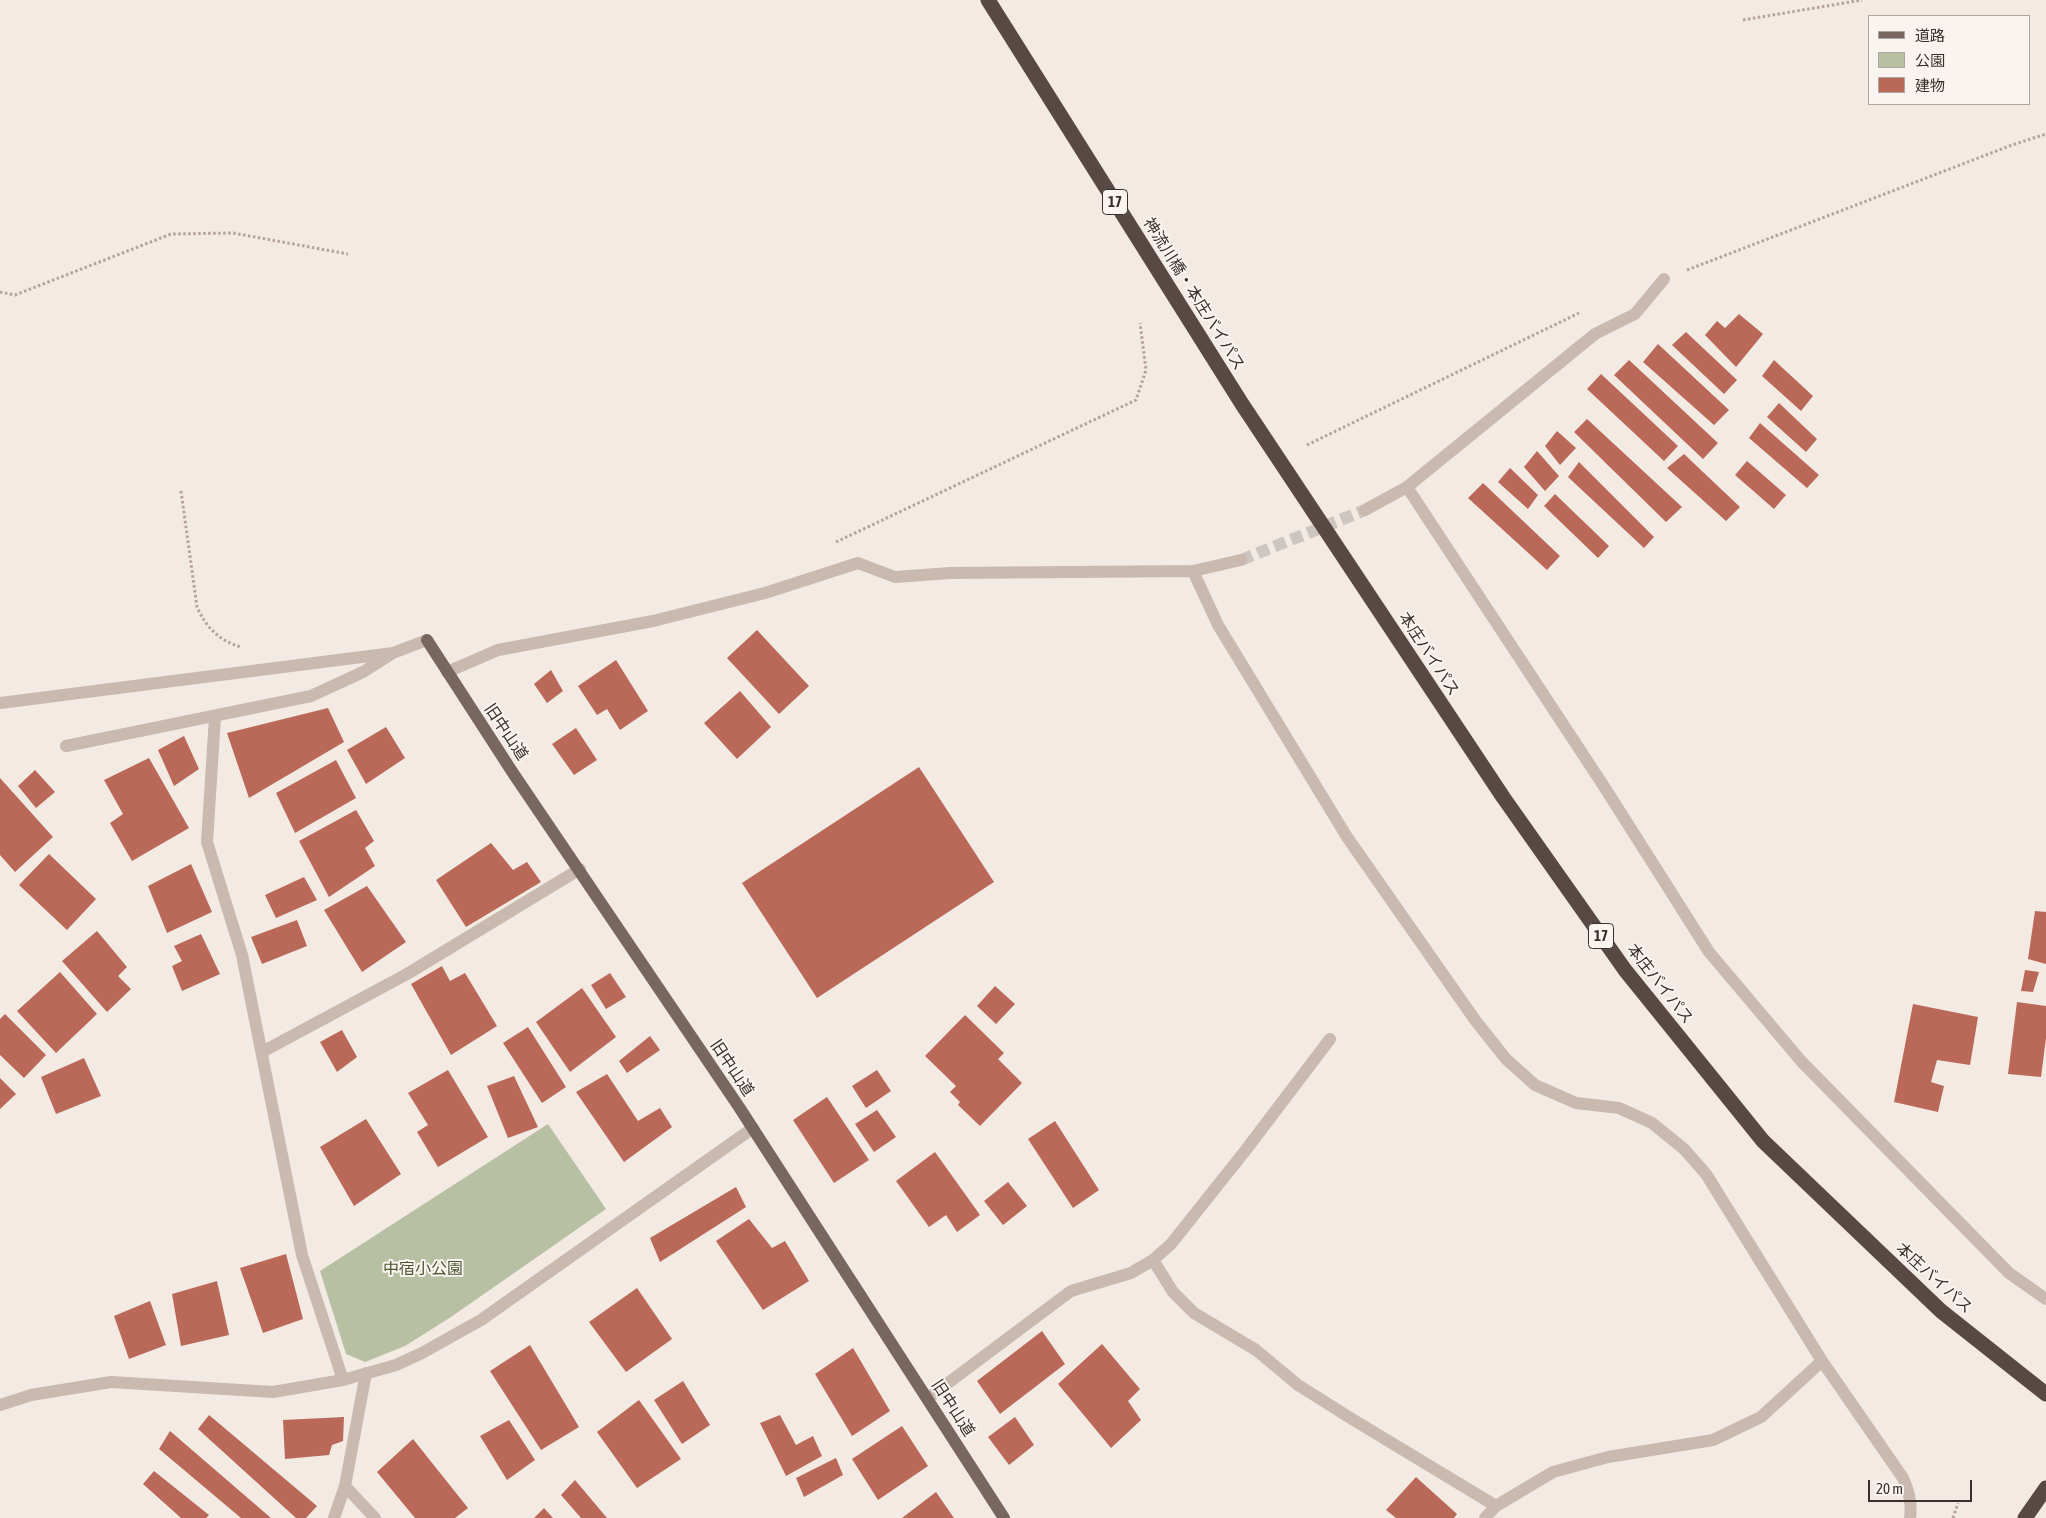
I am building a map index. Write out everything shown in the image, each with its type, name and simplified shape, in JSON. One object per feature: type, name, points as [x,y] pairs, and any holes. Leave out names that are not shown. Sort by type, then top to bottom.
[{"type":"highway","name":"神流川橋・本庄バイパス","points":[[988,0],[1242,404]]},
{"type":"highway","name":"本庄バイパス","points":[[1242,404],[1503,797],[1625,970],[1763,1141],[1941,1311],[2046,1394]]},
{"type":"highway","points":[[2025,1518],[2046,1488]]},
{"type":"main road","name":"旧中山道","points":[[427,640],[752,1128],[1004,1518]]},
{"type":"street","points":[[1365,510],[1407,487],[1595,334],[1635,314],[1664,279]]},
{"type":"street","points":[[1407,487],[1605,788],[1709,952],[1801,1061],[2009,1273],[2046,1299]]},
{"type":"street","points":[[447,672],[498,650],[653,620],[746,598],[858,563],[895,577],[950,573],[1193,571],[1241,560]]},
{"type":"street","points":[[1193,571],[1218,625],[1347,837],[1475,1020],[1506,1059],[1535,1085],[1576,1103],[1619,1108],[1652,1123],[1684,1148],[1706,1174],[1822,1361],[1903,1478],[1910,1493],[1912,1507],[1910,1518]]},
{"type":"street","points":[[66,746],[311,696],[363,672],[393,653],[427,640]]},
{"type":"street","points":[[0,703],[393,653]]},
{"type":"street","points":[[215,717],[207,842],[242,956],[302,1255],[342,1380]]},
{"type":"street","points":[[262,1052],[407,974],[580,869]]},
{"type":"street","points":[[928,1398],[1071,1291],[1132,1273],[1153,1260],[1171,1244],[1330,1039]]},
{"type":"street","points":[[0,1405],[31,1395],[111,1382],[273,1392],[342,1380],[396,1365],[482,1320],[752,1128]]},
{"type":"street","points":[[1153,1260],[1174,1292],[1194,1313],[1230,1332],[1256,1350],[1298,1385],[1496,1506]]},
{"type":"street","points":[[1486,1518],[1496,1506],[1553,1472],[1608,1457],[1713,1440],[1761,1417],[1822,1361]]},
{"type":"street","points":[[334,1518],[345,1486],[366,1373]]},
{"type":"street","points":[[345,1486],[375,1518]]},
{"type":"path","points":[[1743,20],[1862,0]]},
{"type":"path","points":[[1664,279],[2012,145],[2046,134]]},
{"type":"path","points":[[0,292],[15,295],[171,234],[233,233],[348,254]]},
{"type":"path","points":[[1307,445],[1583,311]]},
{"type":"path","points":[[828,547],[1136,400],[1146,370],[1140,323]]},
{"type":"path","points":[[180,491],[197,606],[204,620],[218,636],[232,644],[246,648]]},
{"type":"path","points":[[1954,1518],[1958,1503]]},
{"type":"green space","name":"中宿小公園","points":[[548,1124],[606,1209],[451,1317],[405,1346],[365,1362],[346,1354],[320,1271]]},
{"type":"building","points":[[1739,314],[1763,334],[1736,367],[1705,335],[1717,321],[1725,328]]},
{"type":"building","points":[[1686,332],[1737,380],[1724,394],[1672,345]]},
{"type":"building","points":[[1658,344],[1729,410],[1714,425],[1643,362]]},
{"type":"building","points":[[1629,360],[1718,443],[1703,459],[1614,375]]},
{"type":"building","points":[[1774,360],[1813,396],[1801,411],[1762,376]]},
{"type":"building","points":[[1601,374],[1678,446],[1664,461],[1587,389]]},
{"type":"building","points":[[1779,403],[1817,439],[1806,452],[1767,417]]},
{"type":"building","points":[[1587,419],[1682,507],[1666,522],[1574,432]]},
{"type":"building","points":[[1760,423],[1819,475],[1807,488],[1749,438]]},
{"type":"building","points":[[1557,431],[1576,448],[1560,465],[1545,446]]},
{"type":"building","points":[[1537,451],[1559,476],[1545,491],[1524,467]]},
{"type":"building","points":[[1684,454],[1740,507],[1726,521],[1667,468]]},
{"type":"building","points":[[1747,461],[1786,495],[1774,509],[1735,475]]},
{"type":"building","points":[[1579,462],[1654,537],[1644,548],[1568,477]]},
{"type":"building","points":[[1510,468],[1538,495],[1528,509],[1498,482]]},
{"type":"building","points":[[1483,483],[1560,556],[1547,570],[1468,498]]},
{"type":"building","points":[[1555,494],[1609,546],[1598,558],[1544,506]]},
{"type":"building","points":[[757,630],[809,686],[779,714],[727,658]]},
{"type":"building","points":[[616,660],[648,711],[620,730],[607,709],[597,715],[578,686]]},
{"type":"building","points":[[551,670],[563,691],[547,703],[534,684]]},
{"type":"building","points":[[740,691],[771,727],[737,759],[704,723]]},
{"type":"building","points":[[328,708],[344,742],[249,798],[227,733]]},
{"type":"building","points":[[386,727],[405,758],[366,784],[347,750]]},
{"type":"building","points":[[576,728],[597,760],[574,775],[552,744]]},
{"type":"building","points":[[184,736],[199,769],[174,786],[158,750]]},
{"type":"building","points":[[149,758],[189,828],[132,861],[110,823],[123,814],[104,780]]},
{"type":"building","points":[[336,760],[356,798],[295,833],[276,793]]},
{"type":"building","points":[[919,767],[994,882],[817,998],[742,883]]},
{"type":"building","points":[[35,770],[55,792],[36,808],[18,786]]},
{"type":"building","points":[[0,778],[53,837],[15,872],[0,855]]},
{"type":"building","points":[[356,810],[374,841],[365,848],[375,866],[329,897],[299,841]]},
{"type":"building","points":[[491,843],[513,870],[527,862],[541,882],[466,927],[436,880]]},
{"type":"building","points":[[49,854],[96,899],[67,930],[19,885]]},
{"type":"building","points":[[191,864],[212,912],[167,933],[148,886]]},
{"type":"building","points":[[304,877],[317,900],[276,918],[265,895]]},
{"type":"building","points":[[367,886],[406,942],[362,972],[324,910]]},
{"type":"building","points":[[2035,911],[2046,912],[2046,964],[2028,959]]},
{"type":"building","points":[[297,920],[307,946],[262,964],[251,937]]},
{"type":"building","points":[[97,931],[127,967],[118,976],[131,989],[107,1012],[62,961]]},
{"type":"building","points":[[201,934],[220,974],[182,991],[172,966],[182,961],[174,946]]},
{"type":"building","points":[[442,966],[450,981],[465,973],[497,1026],[451,1055],[411,984]]},
{"type":"building","points":[[2025,970],[2039,972],[2033,992],[2021,991]]},
{"type":"building","points":[[60,972],[97,1014],[56,1053],[17,1011]]},
{"type":"building","points":[[610,973],[626,997],[606,1009],[591,985]]},
{"type":"building","points":[[995,986],[1015,1004],[996,1024],[977,1006]]},
{"type":"building","points":[[582,988],[616,1037],[570,1072],[536,1022]]},
{"type":"building","points":[[2017,1002],[2046,1006],[2046,1038],[2041,1077],[2008,1074]]},
{"type":"building","points":[[1913,1004],[1978,1017],[1970,1065],[1937,1060],[1931,1082],[1944,1086],[1938,1112],[1894,1102]]},
{"type":"building","points":[[5,1014],[46,1055],[24,1078],[0,1055],[0,1019]]},
{"type":"building","points":[[965,1015],[1004,1053],[998,1059],[1022,1083],[980,1126],[958,1105],[960,1102],[950,1092],[956,1086],[925,1056]]},
{"type":"building","points":[[528,1027],[566,1087],[542,1103],[503,1043]]},
{"type":"building","points":[[342,1030],[357,1057],[337,1072],[320,1042]]},
{"type":"building","points":[[650,1036],[660,1050],[627,1073],[619,1061]]},
{"type":"building","points":[[84,1058],[101,1096],[56,1114],[41,1077]]},
{"type":"building","points":[[448,1070],[488,1137],[438,1167],[417,1132],[428,1125],[408,1093]]},
{"type":"building","points":[[877,1070],[891,1091],[866,1108],[852,1086]]},
{"type":"building","points":[[607,1074],[638,1121],[660,1108],[672,1127],[624,1162],[576,1092]]},
{"type":"building","points":[[514,1076],[538,1127],[508,1138],[487,1086]]},
{"type":"building","points":[[0,1078],[16,1094],[0,1109]]},
{"type":"building","points":[[827,1097],[869,1160],[834,1183],[793,1120]]},
{"type":"building","points":[[877,1110],[896,1137],[874,1152],[855,1124]]},
{"type":"building","points":[[366,1119],[401,1174],[354,1206],[320,1147]]},
{"type":"building","points":[[1055,1121],[1099,1190],[1073,1208],[1028,1139]]},
{"type":"building","points":[[935,1152],[980,1215],[957,1232],[946,1215],[929,1227],[896,1181]]},
{"type":"building","points":[[1008,1182],[1027,1206],[1003,1225],[984,1201]]},
{"type":"building","points":[[736,1187],[746,1207],[660,1262],[650,1238]]},
{"type":"building","points":[[749,1219],[772,1248],[785,1241],[809,1281],[763,1310],[716,1241]]},
{"type":"building","points":[[286,1254],[303,1319],[263,1333],[240,1268]]},
{"type":"building","points":[[217,1281],[229,1335],[181,1346],[172,1294]]},
{"type":"building","points":[[637,1288],[672,1339],[626,1372],[589,1322]]},
{"type":"building","points":[[150,1301],[166,1345],[129,1359],[114,1316]]},
{"type":"building","points":[[1042,1331],[1065,1364],[1000,1414],[977,1381]]},
{"type":"building","points":[[1102,1344],[1140,1389],[1128,1401],[1141,1420],[1111,1448],[1058,1384]]},
{"type":"building","points":[[530,1345],[579,1427],[541,1450],[490,1371]]},
{"type":"building","points":[[853,1348],[890,1411],[852,1436],[815,1374]]},
{"type":"building","points":[[683,1381],[710,1425],[682,1444],[654,1400]]},
{"type":"building","points":[[639,1400],[681,1459],[637,1488],[597,1432]]},
{"type":"building","points":[[209,1415],[317,1506],[306,1518],[296,1518],[198,1429]]},
{"type":"building","points":[[780,1415],[796,1445],[813,1436],[822,1456],[786,1476],[760,1423]]},
{"type":"building","points":[[344,1417],[343,1441],[332,1445],[329,1455],[285,1459],[283,1420]]},
{"type":"building","points":[[1015,1417],[1034,1445],[1009,1465],[988,1437]]},
{"type":"building","points":[[509,1420],[535,1460],[507,1480],[480,1436]]},
{"type":"building","points":[[902,1426],[928,1466],[878,1500],[852,1459]]},
{"type":"building","points":[[170,1431],[271,1518],[241,1518],[159,1449]]},
{"type":"building","points":[[413,1439],[468,1508],[455,1518],[415,1518],[377,1472]]},
{"type":"building","points":[[836,1458],[843,1475],[804,1497],[796,1478]]},
{"type":"building","points":[[154,1471],[209,1515],[206,1518],[181,1518],[143,1484]]},
{"type":"building","points":[[1416,1477],[1457,1514],[1454,1518],[1396,1518],[1386,1510]]},
{"type":"building","points":[[575,1480],[607,1518],[581,1518],[561,1495]]},
{"type":"building","points":[[936,1492],[954,1518],[902,1518]]},
{"type":"building","points":[[544,1508],[553,1518],[534,1518]]},
{"type":"tunnel","points":[[1241,560],[1365,510]]}]
